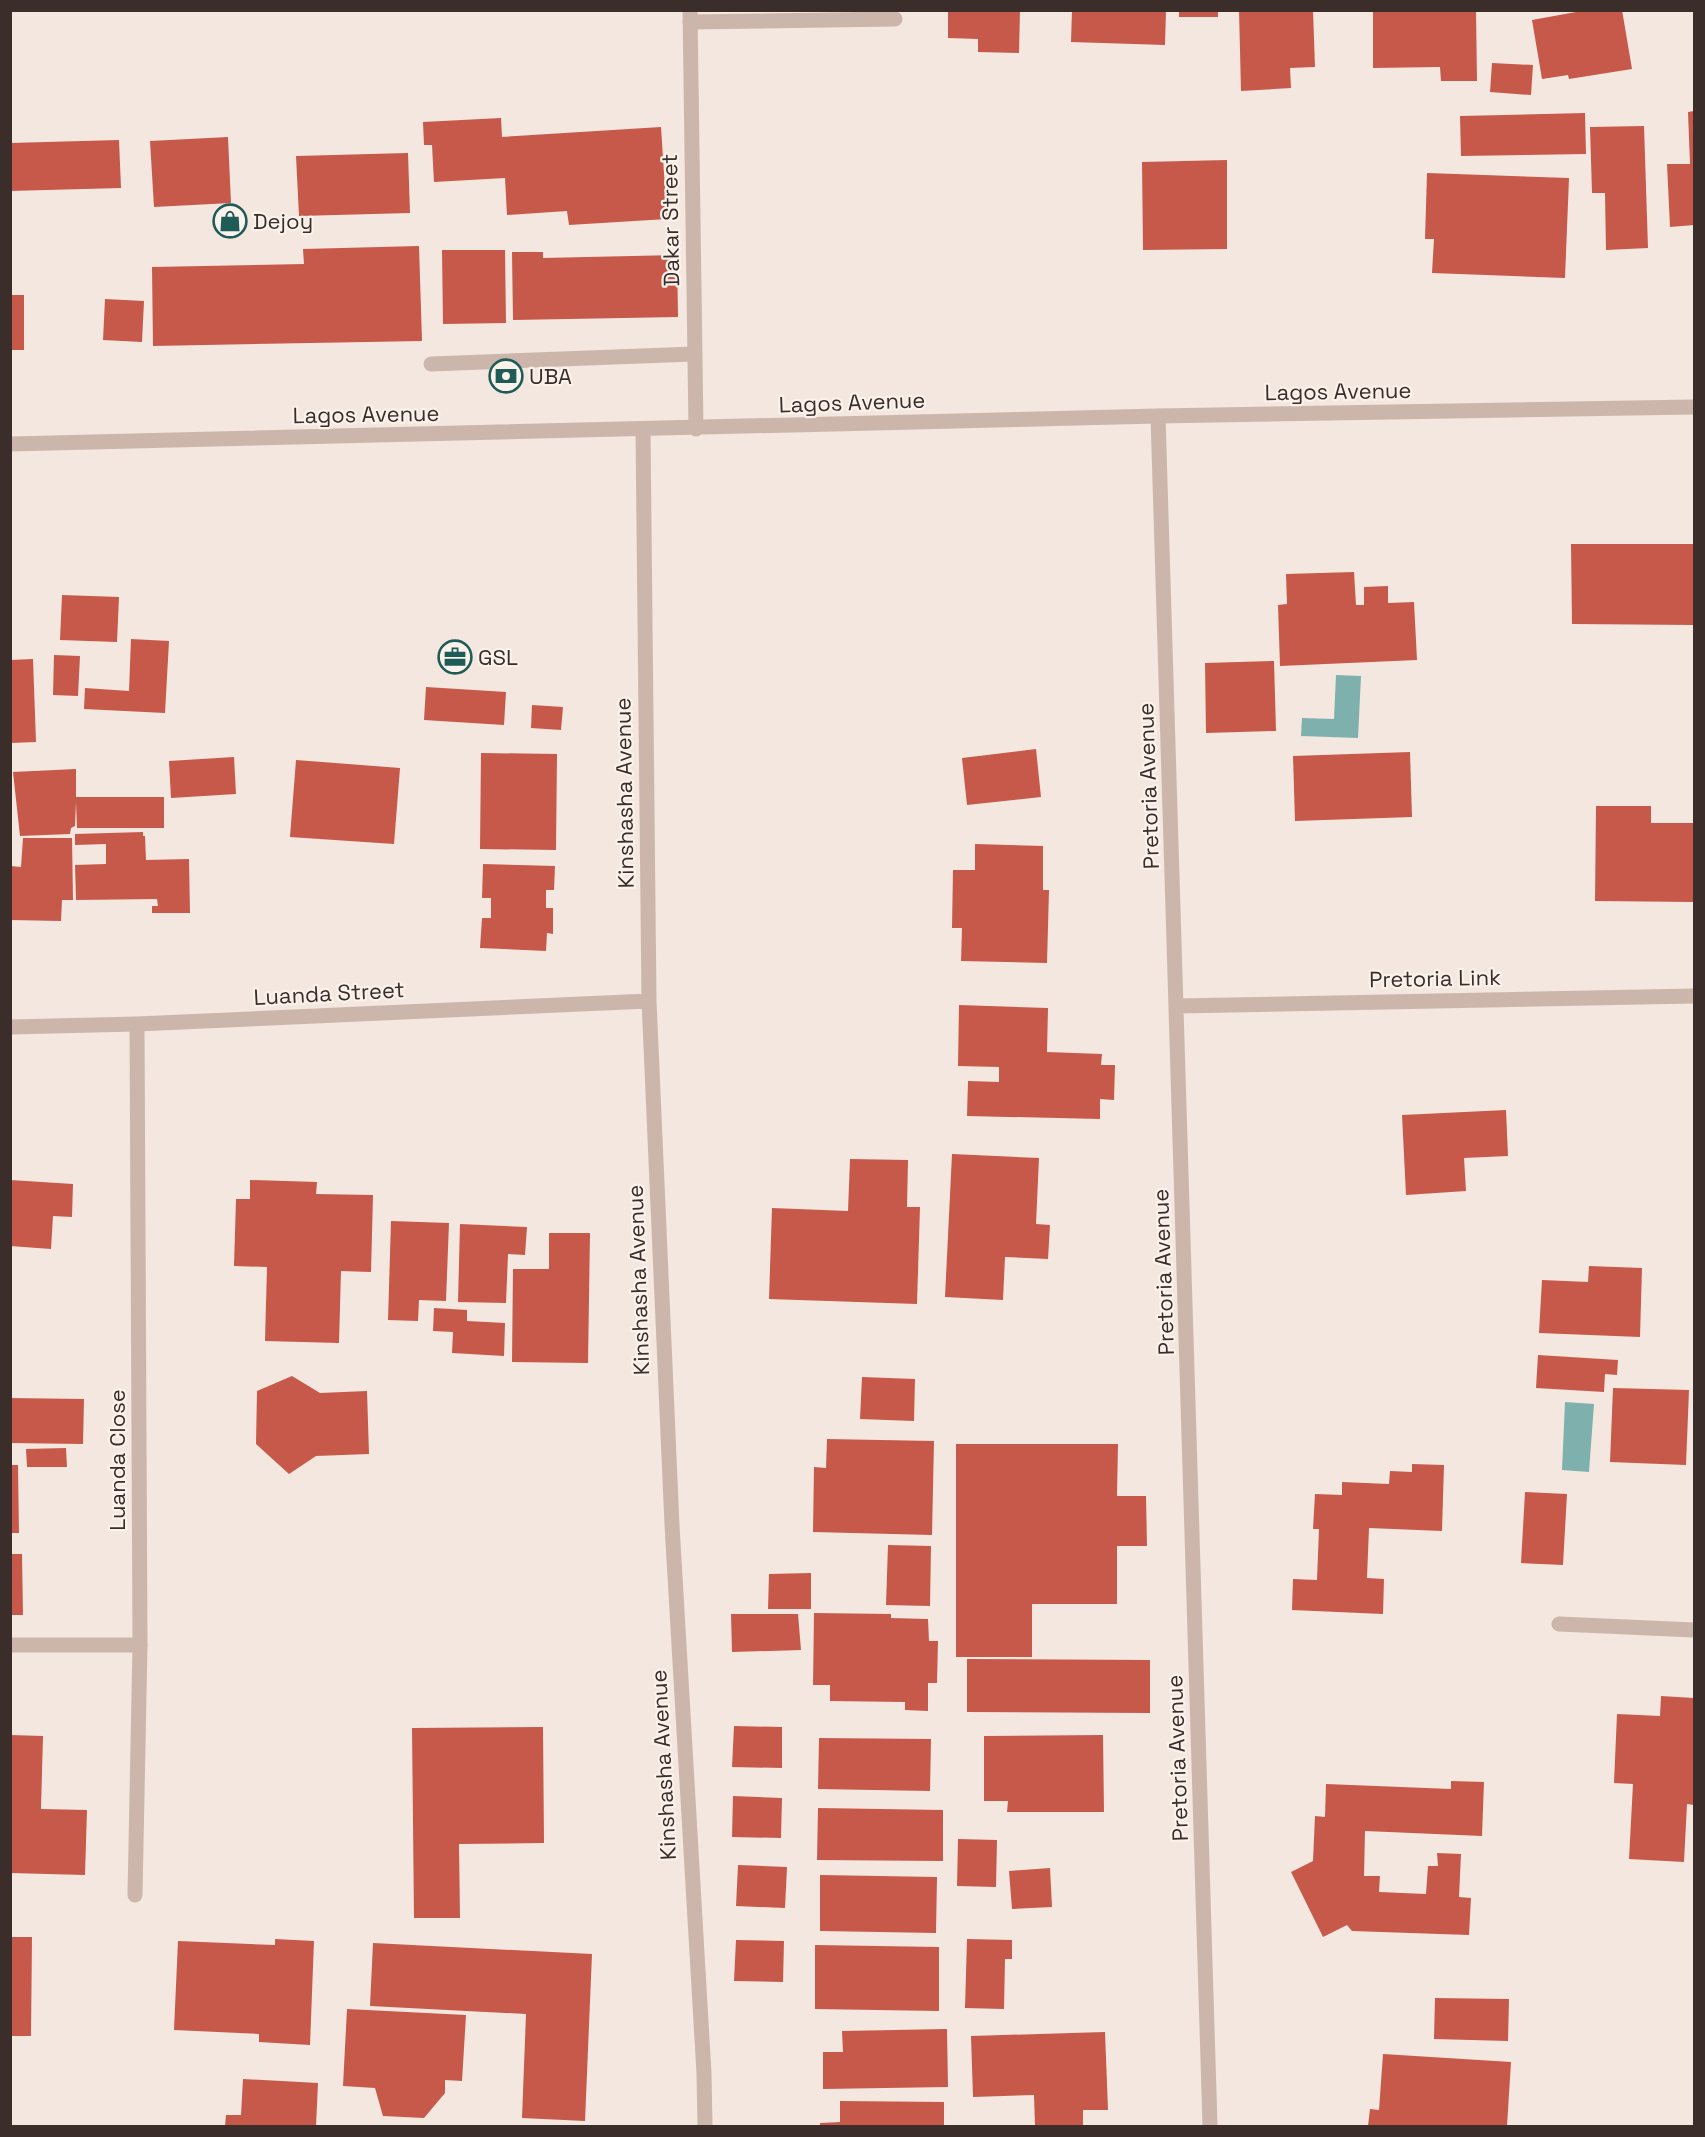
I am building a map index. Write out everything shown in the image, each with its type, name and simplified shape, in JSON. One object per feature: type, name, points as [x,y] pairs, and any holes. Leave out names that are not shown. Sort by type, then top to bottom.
[{"type":"street","points":[[690,16],[895,19]]},
{"type":"street","name":"Dakar Street","points":[[690,16],[696,429]]},
{"type":"street","points":[[431,364],[694,354]]},
{"type":"street","name":"Lagos Avenue","points":[[10,444],[1158,416],[1695,407]]},
{"type":"street","name":"Pretoria Avenue","points":[[1158,416],[1210,2127]]},
{"type":"street","name":"Kinshasha Avenue","points":[[643,430],[649,1001],[672,1525],[704,2073],[705,2127]]},
{"type":"street","name":"Pretoria Link","points":[[1177,1006],[1695,996]]},
{"type":"street","name":"Luanda Street","points":[[10,1026],[137,1024],[649,1001]]},
{"type":"street","name":"Luanda Close","points":[[135,1895],[140,1645],[137,1024]]},
{"type":"street","points":[[1559,1624],[1695,1630]]},
{"type":"street","points":[[10,1645],[140,1645]]},
{"type":"water","points":[[1336,675],[1361,676],[1358,738],[1301,736],[1302,718],[1334,719]]},
{"type":"water","points":[[1565,1402],[1594,1404],[1589,1472],[1562,1470]]},
{"type":"building","points":[[948,10],[1020,10],[1019,53],[978,52],[978,39],[948,38]]},
{"type":"building","points":[[1072,10],[1166,10],[1165,45],[1071,42]]},
{"type":"building","points":[[1179,10],[1218,10],[1218,17],[1179,17]]},
{"type":"building","points":[[1239,10],[1313,10],[1315,67],[1290,68],[1291,88],[1241,91]]},
{"type":"building","points":[[1373,10],[1476,10],[1477,81],[1441,81],[1440,67],[1373,68]]},
{"type":"building","points":[[1587,10],[1622,10],[1632,69],[1569,79],[1568,75],[1542,79],[1532,20]]},
{"type":"building","points":[[1492,63],[1533,65],[1531,95],[1490,92]]},
{"type":"building","points":[[1694,111],[1694,225],[1670,227],[1667,164],[1690,164],[1688,112]]},
{"type":"building","points":[[1585,113],[1586,154],[1461,156],[1460,116]]},
{"type":"building","points":[[501,118],[502,137],[661,127],[667,219],[569,225],[567,211],[507,215],[505,178],[434,182],[432,145],[424,145],[423,122]]},
{"type":"building","points":[[1644,126],[1648,248],[1606,250],[1605,193],[1592,193],[1590,127]]},
{"type":"building","points":[[228,137],[231,203],[154,207],[150,141]]},
{"type":"building","points":[[119,140],[121,188],[10,191],[10,143]]},
{"type":"building","points":[[408,153],[410,213],[299,216],[296,156]]},
{"type":"building","points":[[1227,160],[1227,249],[1143,250],[1142,162]]},
{"type":"building","points":[[1427,173],[1569,178],[1565,278],[1432,273],[1434,239],[1425,239]]},
{"type":"building","points":[[419,246],[422,341],[153,346],[152,267],[304,264],[303,249]]},
{"type":"building","points":[[442,250],[505,250],[506,323],[443,324]]},
{"type":"building","points":[[512,252],[543,252],[543,258],[677,255],[678,317],[513,320]]},
{"type":"building","points":[[10,295],[24,295],[24,350],[10,350]]},
{"type":"building","points":[[105,299],[144,301],[142,342],[103,340]]},
{"type":"building","points":[[1571,544],[1694,544],[1694,625],[1572,624]]},
{"type":"building","points":[[1354,572],[1356,605],[1364,605],[1364,587],[1388,586],[1388,603],[1414,602],[1417,660],[1280,666],[1278,605],[1287,604],[1286,574]]},
{"type":"building","points":[[62,595],[119,597],[117,642],[60,640]]},
{"type":"building","points":[[131,639],[169,641],[165,713],[84,709],[85,688],[129,691]]},
{"type":"building","points":[[54,655],[80,656],[78,696],[53,695]]},
{"type":"building","points":[[33,659],[36,742],[10,743],[10,660]]},
{"type":"building","points":[[1274,661],[1276,731],[1206,733],[1205,663]]},
{"type":"building","points":[[426,687],[506,692],[504,725],[424,720]]},
{"type":"building","points":[[532,705],[563,707],[561,730],[531,728]]},
{"type":"building","points":[[1036,749],[1041,797],[967,805],[962,758]]},
{"type":"building","points":[[1410,752],[1412,817],[1295,821],[1293,756]]},
{"type":"building","points":[[481,753],[557,754],[556,850],[480,849]]},
{"type":"building","points":[[234,757],[236,794],[171,798],[169,761]]},
{"type":"building","points":[[296,760],[400,768],[394,844],[290,837]]},
{"type":"building","points":[[76,769],[76,797],[164,797],[164,828],[77,828],[76,802],[75,826],[71,828],[70,834],[20,836],[13,772]]},
{"type":"building","points":[[1596,806],[1651,806],[1651,823],[1694,823],[1694,902],[1595,901]]},
{"type":"building","points":[[143,832],[146,860],[189,859],[190,913],[152,913],[152,906],[158,906],[157,899],[76,900],[75,865],[106,864],[106,844],[75,845],[75,834]]},
{"type":"building","points":[[23,838],[72,838],[73,900],[62,900],[61,921],[10,920],[10,866],[21,867]]},
{"type":"building","points":[[975,844],[1043,846],[1043,890],[1049,890],[1047,963],[961,961],[962,928],[952,928],[953,870],[975,870]]},
{"type":"building","points":[[483,864],[555,866],[554,890],[546,890],[546,908],[553,908],[553,934],[547,933],[546,951],[480,948],[482,918],[491,918],[491,898],[482,898]]},
{"type":"building","points":[[959,1005],[1048,1008],[1047,1052],[1102,1054],[1101,1065],[1115,1065],[1114,1100],[1100,1099],[1100,1119],[967,1116],[968,1081],[999,1082],[999,1067],[958,1066]]},
{"type":"building","points":[[1506,1110],[1508,1156],[1464,1158],[1466,1191],[1406,1195],[1402,1115]]},
{"type":"building","points":[[952,1154],[1039,1158],[1036,1224],[1050,1225],[1048,1259],[1005,1257],[1003,1300],[945,1297]]},
{"type":"building","points":[[850,1159],[908,1160],[907,1207],[920,1207],[917,1304],[769,1299],[772,1208],[848,1211]]},
{"type":"building","points":[[10,1180],[73,1184],[72,1217],[53,1216],[51,1249],[10,1246]]},
{"type":"building","points":[[250,1180],[317,1182],[316,1194],[373,1195],[371,1272],[341,1271],[339,1343],[265,1341],[267,1267],[234,1266],[236,1199],[250,1199]]},
{"type":"building","points":[[391,1221],[449,1223],[446,1301],[419,1300],[418,1321],[388,1320]]},
{"type":"building","points":[[460,1224],[527,1227],[525,1255],[508,1254],[506,1303],[458,1302]]},
{"type":"building","points":[[549,1233],[590,1233],[588,1363],[512,1362],[513,1269],[549,1269]]},
{"type":"building","points":[[1589,1266],[1642,1268],[1640,1337],[1539,1333],[1542,1280],[1588,1282]]},
{"type":"building","points":[[434,1308],[467,1310],[467,1321],[505,1323],[504,1356],[452,1353],[453,1332],[433,1331]]},
{"type":"building","points":[[1538,1355],[1618,1360],[1617,1375],[1605,1374],[1604,1392],[1536,1388]]},
{"type":"building","points":[[292,1376],[320,1393],[367,1391],[369,1454],[316,1456],[289,1474],[256,1444],[257,1391]]},
{"type":"building","points":[[862,1377],[915,1379],[914,1421],[860,1419]]},
{"type":"building","points":[[1613,1388],[1689,1390],[1686,1465],[1610,1462]]},
{"type":"building","points":[[10,1398],[84,1399],[83,1444],[10,1443]]},
{"type":"building","points":[[827,1439],[934,1441],[932,1535],[813,1532],[814,1467],[826,1468]]},
{"type":"building","points":[[956,1444],[1118,1444],[1117,1496],[1146,1496],[1147,1546],[1117,1546],[1117,1604],[1032,1604],[1032,1657],[956,1657]]},
{"type":"building","points":[[66,1448],[67,1467],[27,1467],[26,1449]]},
{"type":"building","points":[[1412,1464],[1444,1465],[1442,1531],[1369,1528],[1367,1578],[1384,1579],[1383,1614],[1292,1610],[1293,1579],[1317,1580],[1319,1529],[1313,1529],[1315,1494],[1342,1495],[1342,1482],[1389,1484],[1390,1471],[1412,1472]]},
{"type":"building","points":[[10,1465],[18,1465],[19,1533],[10,1533]]},
{"type":"building","points":[[1525,1492],[1567,1494],[1563,1565],[1521,1563]]},
{"type":"building","points":[[888,1545],[931,1546],[930,1606],[886,1605]]},
{"type":"building","points":[[10,1554],[22,1554],[23,1615],[10,1615]]},
{"type":"building","points":[[811,1573],[811,1609],[768,1609],[769,1574]]},
{"type":"building","points":[[814,1613],[891,1614],[891,1618],[928,1619],[929,1641],[938,1641],[937,1683],[928,1683],[928,1711],[905,1710],[905,1702],[830,1701],[830,1685],[813,1685]]},
{"type":"building","points":[[731,1614],[798,1614],[801,1650],[732,1652]]},
{"type":"building","points":[[967,1659],[1150,1660],[1150,1713],[967,1712]]},
{"type":"building","points":[[1661,1696],[1694,1698],[1694,1805],[1687,1804],[1684,1862],[1629,1859],[1633,1784],[1614,1783],[1617,1714],[1660,1716]]},
{"type":"building","points":[[734,1726],[782,1727],[782,1768],[732,1767]]},
{"type":"building","points":[[543,1727],[544,1843],[459,1844],[460,1918],[414,1918],[412,1728]]},
{"type":"building","points":[[10,1735],[43,1736],[41,1809],[87,1810],[85,1875],[10,1873]]},
{"type":"building","points":[[1103,1735],[1104,1812],[1007,1812],[1008,1801],[984,1801],[984,1736]]},
{"type":"building","points":[[819,1738],[931,1739],[930,1791],[818,1789]]},
{"type":"building","points":[[1451,1781],[1484,1782],[1482,1836],[1365,1831],[1364,1876],[1380,1876],[1379,1892],[1426,1894],[1428,1866],[1438,1866],[1437,1853],[1461,1854],[1459,1897],[1471,1898],[1469,1935],[1352,1931],[1347,1925],[1323,1937],[1291,1872],[1313,1861],[1315,1816],[1325,1817],[1326,1784],[1451,1789]]},
{"type":"building","points":[[733,1796],[782,1798],[781,1838],[732,1837]]},
{"type":"building","points":[[818,1808],[943,1810],[943,1861],[817,1860]]},
{"type":"building","points":[[958,1839],[997,1840],[996,1887],[957,1886]]},
{"type":"building","points":[[738,1865],[787,1867],[785,1908],[736,1906]]},
{"type":"building","points":[[1050,1868],[1052,1907],[1012,1909],[1009,1871]]},
{"type":"building","points":[[820,1875],[937,1877],[936,1933],[820,1931]]},
{"type":"building","points":[[10,1937],[32,1937],[31,2036],[10,2036]]},
{"type":"building","points":[[275,1939],[314,1941],[310,2045],[259,2042],[259,2034],[174,2030],[178,1941],[275,1945]]},
{"type":"building","points":[[967,1939],[1012,1940],[1012,1959],[1005,1959],[1004,2009],[965,2008]]},
{"type":"building","points":[[736,1940],[784,1941],[783,1982],[734,1981]]},
{"type":"building","points":[[373,1943],[592,1954],[585,2121],[522,2118],[526,2014],[370,2006]]},
{"type":"building","points":[[815,1945],[939,1947],[939,2011],[815,2009]]},
{"type":"building","points":[[1435,1998],[1509,1999],[1508,2041],[1434,2039]]},
{"type":"building","points":[[347,2009],[466,2015],[462,2081],[445,2080],[445,2093],[424,2118],[383,2116],[375,2088],[343,2086]]},
{"type":"building","points":[[947,2029],[948,2087],[823,2089],[823,2052],[843,2052],[842,2031]]},
{"type":"building","points":[[1105,2032],[1108,2110],[1083,2110],[1083,2126],[1035,2126],[1034,2095],[973,2097],[971,2036]]},
{"type":"building","points":[[1383,2054],[1511,2062],[1507,2126],[1368,2126],[1370,2109],[1379,2110]]},
{"type":"building","points":[[243,2079],[318,2083],[316,2126],[225,2126],[226,2115],[241,2115]]},
{"type":"building","points":[[840,2101],[944,2102],[944,2126],[820,2126],[820,2123],[840,2122]]},
{"type":"place","name":"Dejoy","points":[[230,221]]},
{"type":"place","name":"UBA","points":[[506,376]]},
{"type":"place","name":"GSL","points":[[455,657]]}]
